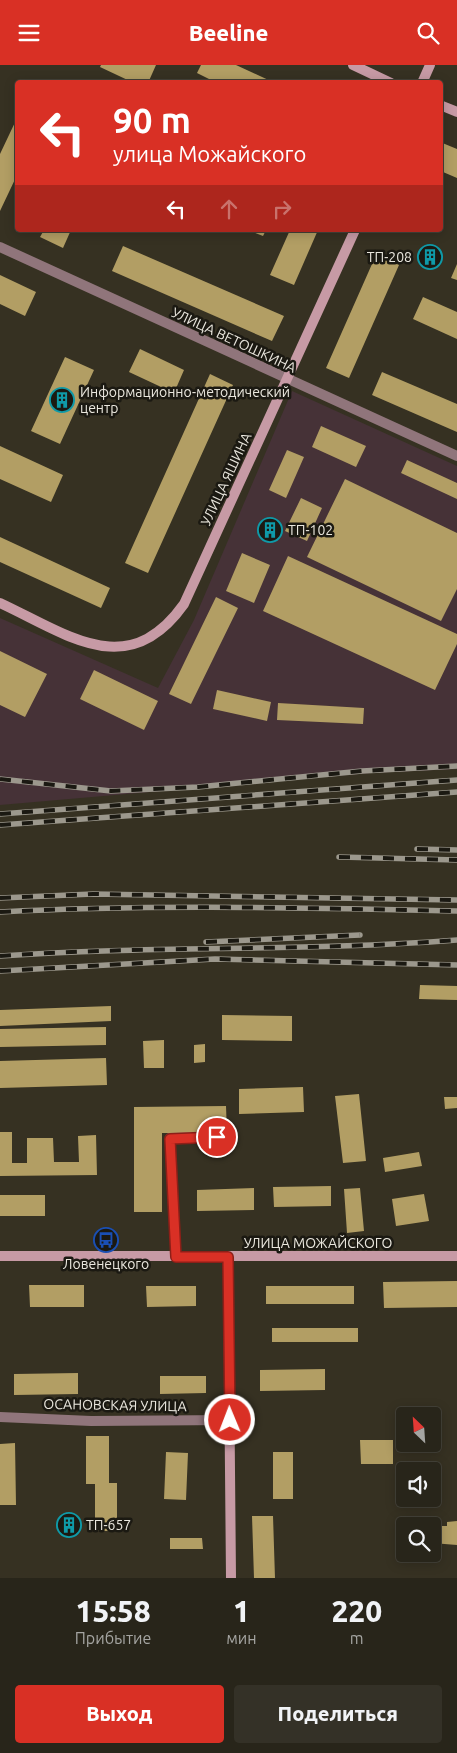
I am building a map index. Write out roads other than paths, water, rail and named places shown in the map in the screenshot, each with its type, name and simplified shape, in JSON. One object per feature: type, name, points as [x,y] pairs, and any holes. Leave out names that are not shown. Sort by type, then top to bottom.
[{"type":"street","points":[[353,65],[385,80]]},
{"type":"street","points":[[423,80],[430,65]]},
{"type":"street","points":[[443,106],[457,112]]},
{"type":"street","name":"УЛИЦА ЯШИНА","points":[[0,603],[85,643],[103,647],[122,647],[140,643],[157,635],[171,623],[184,604],[354,232]]},
{"type":"street","name":"УЛИЦА ВЕТОШКИНА","points":[[0,247],[457,457]]},
{"type":"street","points":[[176,1257],[170,1139],[217,1137]]},
{"type":"street","name":"УЛИЦА МОЖАЙСКОГО","points":[[0,1256],[457,1256]]},
{"type":"street","points":[[228,1257],[231,1578]]},
{"type":"street","name":"ОСАНОВСКАЯ УЛИЦА","points":[[0,1417],[92,1421],[230,1420]]},
{"type":"railway","points":[[0,779],[111,791],[198,787],[362,771],[457,766]]},
{"type":"railway","points":[[0,814],[457,780]]},
{"type":"railway","points":[[0,825],[457,792]]},
{"type":"railway","points":[[417,849],[457,850]]},
{"type":"railway","points":[[339,857],[457,860]]},
{"type":"railway","points":[[0,898],[93,894],[457,900]]},
{"type":"railway","points":[[0,912],[171,907],[457,911]]},
{"type":"railway","points":[[206,942],[360,935]]},
{"type":"railway","points":[[0,956],[114,951],[343,946],[457,940]]},
{"type":"railway","points":[[0,971],[215,959],[457,965]]},
{"type":"place","name":"ТП-208","points":[[430,257]]},
{"type":"place","name":"Информационно-методический центр","points":[[62,400]]},
{"type":"place","name":"ТП-102","points":[[270,530]]},
{"type":"place","name":"Ловенецкого","points":[[106,1240]]},
{"type":"place","name":"ТП-657","points":[[69,1525]]}]
